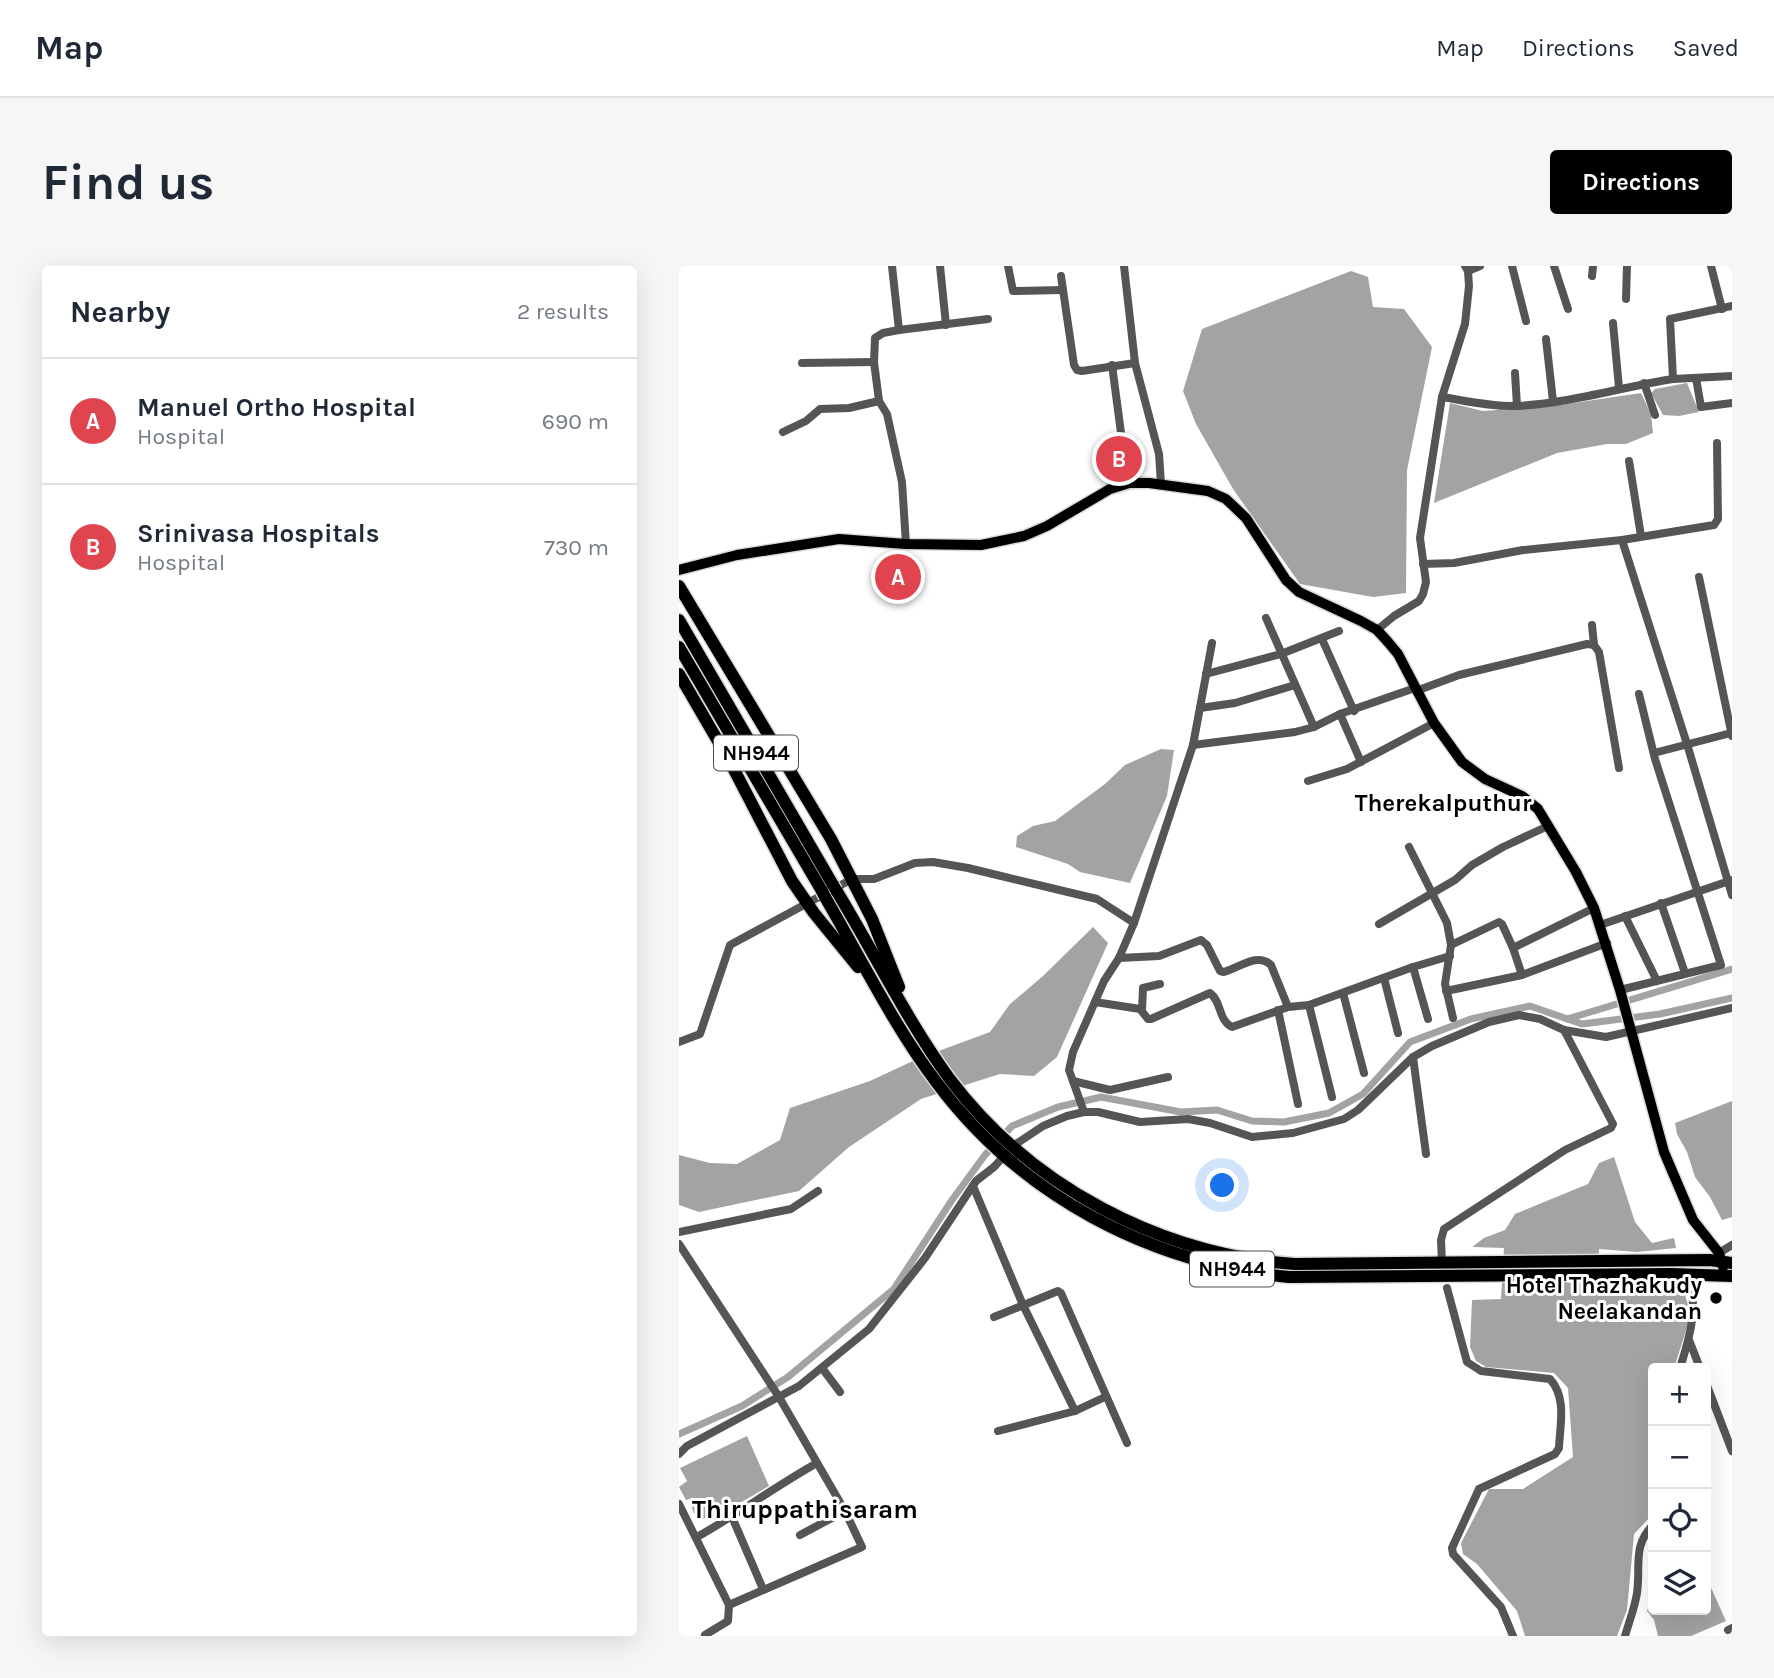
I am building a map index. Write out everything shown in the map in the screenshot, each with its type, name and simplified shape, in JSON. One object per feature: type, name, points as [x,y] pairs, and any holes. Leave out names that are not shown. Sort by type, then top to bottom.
[{"type":"highway","points":[[679,586],[805,795],[852,879],[893,970],[908,1015]]},
{"type":"highway","name":"NH944","points":[[679,620],[829,891],[892,1012],[911,1032],[954,1095],[1056,1196],[1105,1225],[1145,1243],[1212,1264],[1304,1278],[1496,1269],[1603,1268],[1726,1258]]},
{"type":"highway","name":"NH944","points":[[679,647],[908,1015],[911,1032]]},
{"type":"highway","points":[[679,674],[792,881],[892,1012]]},
{"type":"highway","name":"NH944","points":[[1006,1149],[1108,1212],[1153,1233],[1201,1248],[1285,1263],[1442,1263],[1496,1269]]},
{"type":"highway","name":"NH944","points":[[1603,1268],[1728,1276]]},
{"type":"main road","points":[[679,570],[737,555],[839,539],[906,544],[981,545],[1024,536],[1047,526],[1110,489],[1136,483],[1208,491],[1226,499],[1246,518],[1286,580],[1299,592],[1377,630],[1398,654],[1434,723],[1462,762],[1485,779],[1522,796],[1538,809],[1594,908],[1607,943],[1664,1152],[1693,1220],[1726,1258],[1728,1276]]},
{"type":"street","points":[[892,266],[899,330]]},
{"type":"street","points":[[940,266],[946,325]]},
{"type":"street","points":[[1008,266],[1013,291],[1063,290]]},
{"type":"street","points":[[1124,266],[1135,363],[1159,454],[1161,484]]},
{"type":"street","points":[[1377,630],[1419,601],[1426,582],[1420,538],[1430,463],[1442,397],[1465,324],[1467,268],[1480,266]]},
{"type":"street","points":[[1512,266],[1526,321]]},
{"type":"street","points":[[1554,266],[1568,309]]},
{"type":"street","points":[[1626,299],[1627,266]]},
{"type":"street","points":[[1711,266],[1723,309]]},
{"type":"street","points":[[1061,276],[1075,368],[1082,371],[1135,363]]},
{"type":"street","points":[[1673,379],[1670,319],[1732,306]]},
{"type":"street","points":[[906,544],[902,482],[887,414],[879,401],[874,362],[875,338],[883,332],[988,319]]},
{"type":"street","points":[[1613,323],[1619,388]]},
{"type":"street","points":[[1546,339],[1553,401]]},
{"type":"street","points":[[802,363],[874,362]]},
{"type":"street","points":[[1112,365],[1121,433],[1136,483]]},
{"type":"street","points":[[1515,373],[1517,406]]},
{"type":"street","points":[[1442,397],[1517,406],[1588,396],[1644,383],[1732,376]]},
{"type":"street","points":[[1696,378],[1700,407],[1732,403]]},
{"type":"street","points":[[1644,383],[1655,415]]},
{"type":"street","points":[[782,432],[806,421],[820,410],[849,408],[879,401]]},
{"type":"street","points":[[1423,564],[1454,563],[1523,550],[1622,540],[1707,527],[1717,522],[1717,443]]},
{"type":"street","points":[[1629,461],[1641,536]]},
{"type":"street","points":[[1622,540],[1688,744],[1732,895]]},
{"type":"street","points":[[1654,753],[1732,734],[1699,577]]},
{"type":"street","points":[[1266,618],[1314,727]]},
{"type":"street","points":[[1592,625],[1619,768]]},
{"type":"street","points":[[1206,674],[1281,654],[1339,631]]},
{"type":"street","points":[[1322,639],[1354,711]]},
{"type":"street","points":[[1082,1108],[1069,1070],[1073,1052],[1104,981],[1135,923],[1193,745],[1212,643]]},
{"type":"street","points":[[1193,745],[1295,732],[1459,675],[1587,644],[1594,645]]},
{"type":"street","points":[[1200,708],[1235,704],[1295,685]]},
{"type":"street","points":[[1621,993],[1721,965],[1696,892],[1639,694]]},
{"type":"street","points":[[1341,714],[1361,762]]},
{"type":"street","points":[[1308,781],[1326,777],[1361,762],[1434,723]]},
{"type":"street","points":[[1379,924],[1433,894],[1472,865],[1548,826]]},
{"type":"street","points":[[1409,847],[1447,923],[1451,945],[1446,991],[1453,1018]]},
{"type":"street","points":[[679,1042],[700,1034],[730,945],[852,879],[874,879],[915,863],[933,862],[1097,899],[1135,923]]},
{"type":"street","points":[[1600,925],[1730,881]]},
{"type":"street","points":[[1661,903],[1685,973]]},
{"type":"street","points":[[1513,948],[1594,908]]},
{"type":"street","points":[[1625,916],[1657,981]]},
{"type":"street","points":[[1451,945],[1499,922],[1502,923],[1522,975]]},
{"type":"street","points":[[1119,957],[1159,956],[1201,940],[1207,945],[1220,971],[1224,972],[1258,959],[1266,961],[1271,965],[1288,1007]]},
{"type":"street","points":[[1446,991],[1522,975],[1607,943]]},
{"type":"street","points":[[1160,984],[1143,988],[1142,1010],[1148,1019],[1210,993],[1216,999],[1224,1021],[1232,1027],[1288,1007],[1309,1005],[1450,956]]},
{"type":"street","points":[[1413,967],[1427,1019]]},
{"type":"street","points":[[1384,978],[1398,1033]]},
{"type":"street","points":[[1343,993],[1364,1073]]},
{"type":"street","points":[[1095,1002],[1142,1010]]},
{"type":"street","points":[[1309,1005],[1332,1097]]},
{"type":"street","points":[[679,1454],[688,1446],[777,1394],[799,1386],[869,1329],[925,1258],[973,1186],[1006,1149],[1033,1132],[1082,1108],[1140,1122],[1188,1119],[1210,1123],[1252,1137],[1293,1133],[1344,1119],[1358,1110],[1413,1057],[1489,1022],[1519,1015],[1540,1019],[1564,1030],[1606,1037],[1732,1007]]},
{"type":"street","points":[[1278,1010],[1298,1104]]},
{"type":"street","points":[[1442,1263],[1441,1240],[1444,1229],[1565,1150],[1611,1128],[1613,1124],[1564,1030]]},
{"type":"street","points":[[1413,1057],[1426,1154]]},
{"type":"street","points":[[1073,1081],[1110,1090],[1168,1077]]},
{"type":"street","points":[[973,1186],[1023,1305],[1075,1411]]},
{"type":"street","points":[[679,1232],[791,1209],[818,1191]]},
{"type":"street","points":[[679,1244],[777,1394],[845,1511],[862,1547],[729,1605]]},
{"type":"street","points":[[1726,1258],[1732,1245]]},
{"type":"street","points":[[1682,1363],[1695,1306],[1690,1275]]},
{"type":"street","points":[[1447,1288],[1467,1362],[1471,1366],[1481,1371],[1550,1379],[1558,1388],[1561,1397],[1559,1448],[1555,1454],[1479,1489],[1452,1548],[1453,1554],[1501,1607],[1513,1636]]},
{"type":"street","points":[[994,1317],[1058,1291],[1061,1293],[1127,1443]]},
{"type":"street","points":[[1689,1340],[1698,1363]]},
{"type":"street","points":[[822,1368],[840,1392]]},
{"type":"street","points":[[1711,1396],[1732,1451]]},
{"type":"street","points":[[998,1431],[1075,1411],[1105,1397]]},
{"type":"street","points":[[697,1537],[732,1517],[772,1488],[817,1463]]},
{"type":"street","points":[[679,1504],[729,1605],[728,1621],[705,1635]]},
{"type":"street","points":[[800,1535],[845,1511]]},
{"type":"street","points":[[732,1517],[764,1589]]},
{"type":"street","points":[[1625,1636],[1637,1594],[1639,1547],[1648,1530]]},
{"type":"shaded area","points":[[1351,271],[1368,277],[1373,307],[1404,309],[1432,347],[1407,470],[1406,593],[1373,597],[1300,584],[1233,489],[1196,424],[1183,391],[1202,329]]},
{"type":"shaded area","points":[[1687,383],[1699,412],[1679,416],[1663,415],[1651,393],[1655,389]]},
{"type":"shaded area","points":[[1641,393],[1651,414],[1653,433],[1626,444],[1607,444],[1557,453],[1434,503],[1450,403],[1483,411],[1553,406]]},
{"type":"shaded area","points":[[1161,749],[1174,750],[1167,796],[1130,883],[1080,872],[1068,864],[1016,847],[1017,836],[1033,826],[1055,821],[1105,784],[1125,765]]},
{"type":"shaded area","points":[[1093,927],[1108,943],[1057,1057],[1034,1076],[1000,1074],[921,1099],[849,1147],[799,1191],[699,1212],[679,1205],[679,1155],[710,1163],[737,1164],[780,1140],[790,1108],[870,1081],[917,1059],[990,1032],[1010,1004]]},
{"type":"shaded area","points":[[1732,1101],[1732,1217],[1722,1220],[1695,1177],[1675,1123]]},
{"type":"shaded area","points":[[1614,1157],[1635,1222],[1652,1243],[1674,1238],[1676,1248],[1637,1252],[1599,1249],[1599,1288],[1681,1281],[1691,1315],[1676,1363],[1648,1363],[1648,1519],[1634,1534],[1627,1610],[1617,1636],[1525,1636],[1517,1611],[1477,1564],[1463,1554],[1461,1543],[1489,1489],[1523,1489],[1573,1457],[1568,1388],[1554,1373],[1486,1367],[1476,1361],[1470,1347],[1472,1300],[1501,1299],[1504,1248],[1472,1247],[1484,1238],[1505,1230],[1515,1214],[1588,1184],[1599,1163]]},
{"type":"shaded area","points":[[747,1436],[769,1486],[728,1510],[703,1519],[694,1514],[689,1499],[686,1500],[679,1487],[687,1481],[680,1468]]},
{"type":"shaded area","points":[[1711,1588],[1726,1621],[1691,1636],[1658,1636],[1650,1615],[1711,1615]]},
{"type":"waterway","points":[[1567,1019],[1732,969]]},
{"type":"waterway","points":[[679,1434],[742,1406],[788,1377],[894,1289],[952,1200],[985,1155],[1012,1126],[1058,1107],[1101,1097],[1181,1112],[1217,1110],[1252,1121],[1284,1122],[1329,1113],[1363,1094],[1410,1042],[1471,1019],[1530,1006],[1582,1024],[1660,1014],[1732,998]]},
{"type":"place","name":"Srinivasa Hospitals","points":[[1119,459]]},
{"type":"place","name":"Manuel Ortho Hospital","points":[[898,577]]},
{"type":"place","name":"Hotel Thazhakudy Neelakandan","points":[[1716,1298]]},
{"type":"district","name":"Therekalputhur","points":[[1443,803]]},
{"type":"district","name":"Thiruppathisaram","points":[[805,1509]]}]
